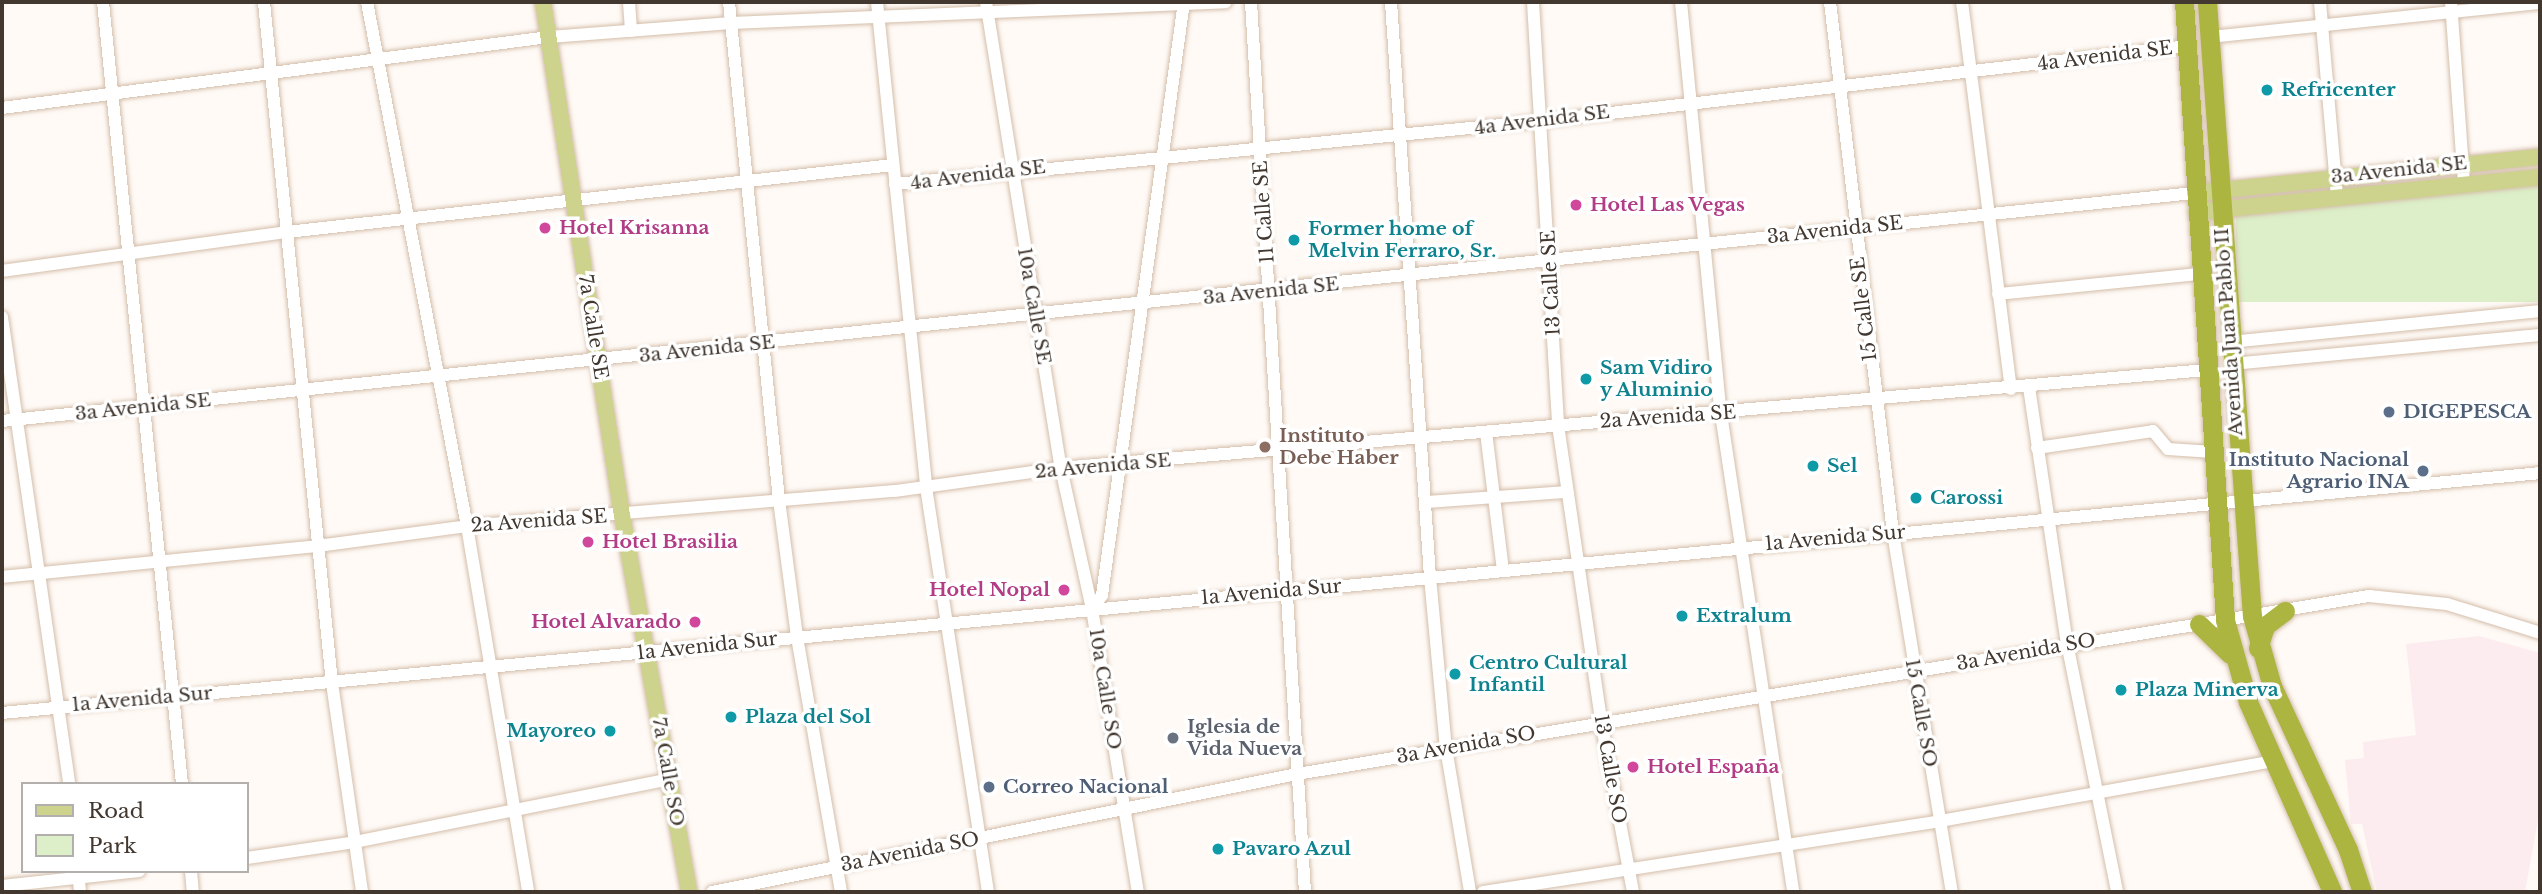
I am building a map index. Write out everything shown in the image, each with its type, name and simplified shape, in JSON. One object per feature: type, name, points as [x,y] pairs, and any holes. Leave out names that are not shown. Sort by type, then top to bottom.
[{"type":"highway","name":"Avenida Juan Pablo II","points":[[2184,2],[2225,620],[2235,663],[2273,761],[2332,892]]},
{"type":"highway","name":"Avenida Juan Pablo II","points":[[2207,2],[2241,502],[2252,615],[2258,649],[2362,892]]},
{"type":"highway","points":[[2258,649],[2265,626],[2285,611]]},
{"type":"highway","points":[[2199,624],[2219,639],[2235,663]]},
{"type":"main road","name":"7a Calle SE","points":[[543,2],[645,652]]},
{"type":"main road","name":"3a Avenida SE","points":[[2220,200],[2336,176],[2540,157]]},
{"type":"main road","name":"3a Avenida SE","points":[[2196,202],[2337,197],[2540,177]]},
{"type":"main road","name":"7a Calle SO","points":[[645,652],[689,892]]},
{"type":"street","points":[[103,2],[182,782]]},
{"type":"street","points":[[264,2],[332,683],[362,892]]},
{"type":"street","points":[[368,2],[467,526],[488,668],[528,892]]},
{"type":"street","points":[[629,2],[631,31]]},
{"type":"street","points":[[729,2],[760,344],[779,500],[797,638],[841,892]]},
{"type":"street","points":[[877,2],[926,487],[943,624],[988,892]]},
{"type":"street","points":[[2,108],[549,37],[987,8],[1226,2]]},
{"type":"street","name":"11 Calle SE","points":[[1251,2],[1305,892]]},
{"type":"street","points":[[1391,2],[1412,276],[1430,577],[1446,748],[1470,892]]},
{"type":"street","name":"13 Calle SE","points":[[1533,2],[1558,425],[1565,492],[1578,563]]},
{"type":"street","points":[[1681,2],[1702,244],[1721,414],[1761,697],[1793,892]]},
{"type":"street","name":"15 Calle SE","points":[[1830,2],[1892,533]]},
{"type":"street","points":[[1962,2],[2011,389]]},
{"type":"street","points":[[2320,2],[2337,197]]},
{"type":"street","points":[[1092,609],[1102,595],[1117,464],[1184,3]]},
{"type":"street","points":[[2210,37],[2323,29],[2451,7],[2540,3]]},
{"type":"street","points":[[2451,7],[2464,185]]},
{"type":"street","name":"10a Calle SE","points":[[987,8],[1061,468],[1092,609]]},
{"type":"street","name":"4a Avenida SE","points":[[895,184],[1012,170],[1542,121],[2188,46]]},
{"type":"street","name":"4a Avenida SE","points":[[2,271],[287,232],[893,165]]},
{"type":"street","name":"3a Avenida SE","points":[[2,421],[1269,291],[1989,213],[2196,202]]},
{"type":"street","points":[[1998,294],[2200,274]]},
{"type":"street","points":[[2230,342],[2540,311]]},
{"type":"street","points":[[2,317],[19,419],[69,782]]},
{"type":"street","points":[[2363,352],[2364,328]]},
{"type":"street","points":[[2232,364],[2540,335]]},
{"type":"street","points":[[2286,336],[2288,359]]},
{"type":"street","name":"2a Avenida SE","points":[[2,577],[318,546],[467,526],[622,515],[926,487],[1061,468],[1279,452],[1558,425],[1721,414],[2207,370]]},
{"type":"street","points":[[2029,387],[2046,518],[2067,643],[2100,791],[2117,892]]},
{"type":"street","points":[[1486,432],[1491,499],[1503,570]]},
{"type":"street","points":[[2037,448],[2153,432],[2168,449],[2213,452]]},
{"type":"street","name":"1a Avenida Sur","points":[[2,713],[2540,473]]},
{"type":"street","points":[[1426,502],[1565,492]]},
{"type":"street","name":"15 Calle SO","points":[[1892,533],[1913,673],[1952,892]]},
{"type":"street","name":"13 Calle SO","points":[[1578,563],[1601,722],[1633,892]]},
{"type":"street","name":"3a Avenida SO","points":[[712,892],[1297,774],[1601,722],[1913,673],[2067,643],[2369,596],[2447,604],[2540,633]]},
{"type":"street","name":"10a Calle SO","points":[[1092,609],[1138,892]]},
{"type":"street","points":[[1483,892],[1629,873],[2273,761]]},
{"type":"street","points":[[248,858],[355,842],[669,779]]},
{"type":"street","points":[[2,886],[98,873]]},
{"type":"street","points":[[191,873],[193,892]]},
{"type":"street","points":[[78,874],[80,892]]},
{"type":"shaded area","points":[[2479,636],[2540,653],[2540,809],[2525,892],[2377,892],[2362,824],[2351,824],[2345,760],[2364,758],[2363,742],[2416,735],[2406,644]]},
{"type":"green space","points":[[2236,185],[2540,185],[2540,302],[2236,302]]},
{"type":"place","name":"Refricenter","points":[[2267,90]]},
{"type":"place","name":"Hotel Las Vegas","points":[[1576,205]]},
{"type":"place","name":"Hotel Krisanna","points":[[545,228]]},
{"type":"place","name":"Former home of Melvin Ferraro, Sr.","points":[[1294,240]]},
{"type":"place","name":"Sam Vidiro y Aluminio","points":[[1586,379]]},
{"type":"place","name":"DIGEPESCA","points":[[2389,412]]},
{"type":"place","name":"Instituto Debe Haber","points":[[1265,447]]},
{"type":"place","name":"Sel","points":[[1813,466]]},
{"type":"place","name":"Instituto Nacional Agrario INA","points":[[2423,471]]},
{"type":"place","name":"Carossi","points":[[1916,498]]},
{"type":"place","name":"Hotel Brasilia","points":[[588,542]]},
{"type":"place","name":"Hotel Nopal","points":[[1064,590]]},
{"type":"place","name":"Extralum","points":[[1682,616]]},
{"type":"place","name":"Hotel Alvarado","points":[[695,622]]},
{"type":"place","name":"Centro Cultural Infantil","points":[[1455,674]]},
{"type":"place","name":"Plaza Minerva","points":[[2121,690]]},
{"type":"place","name":"Plaza del Sol","points":[[731,717]]},
{"type":"place","name":"Mayoreo","points":[[610,731]]},
{"type":"place","name":"Iglesia de Vida Nueva","points":[[1173,738]]},
{"type":"place","name":"Hotel España","points":[[1633,767]]},
{"type":"place","name":"Correo Nacional","points":[[989,787]]},
{"type":"place","name":"Pavaro Azul","points":[[1218,849]]}]
